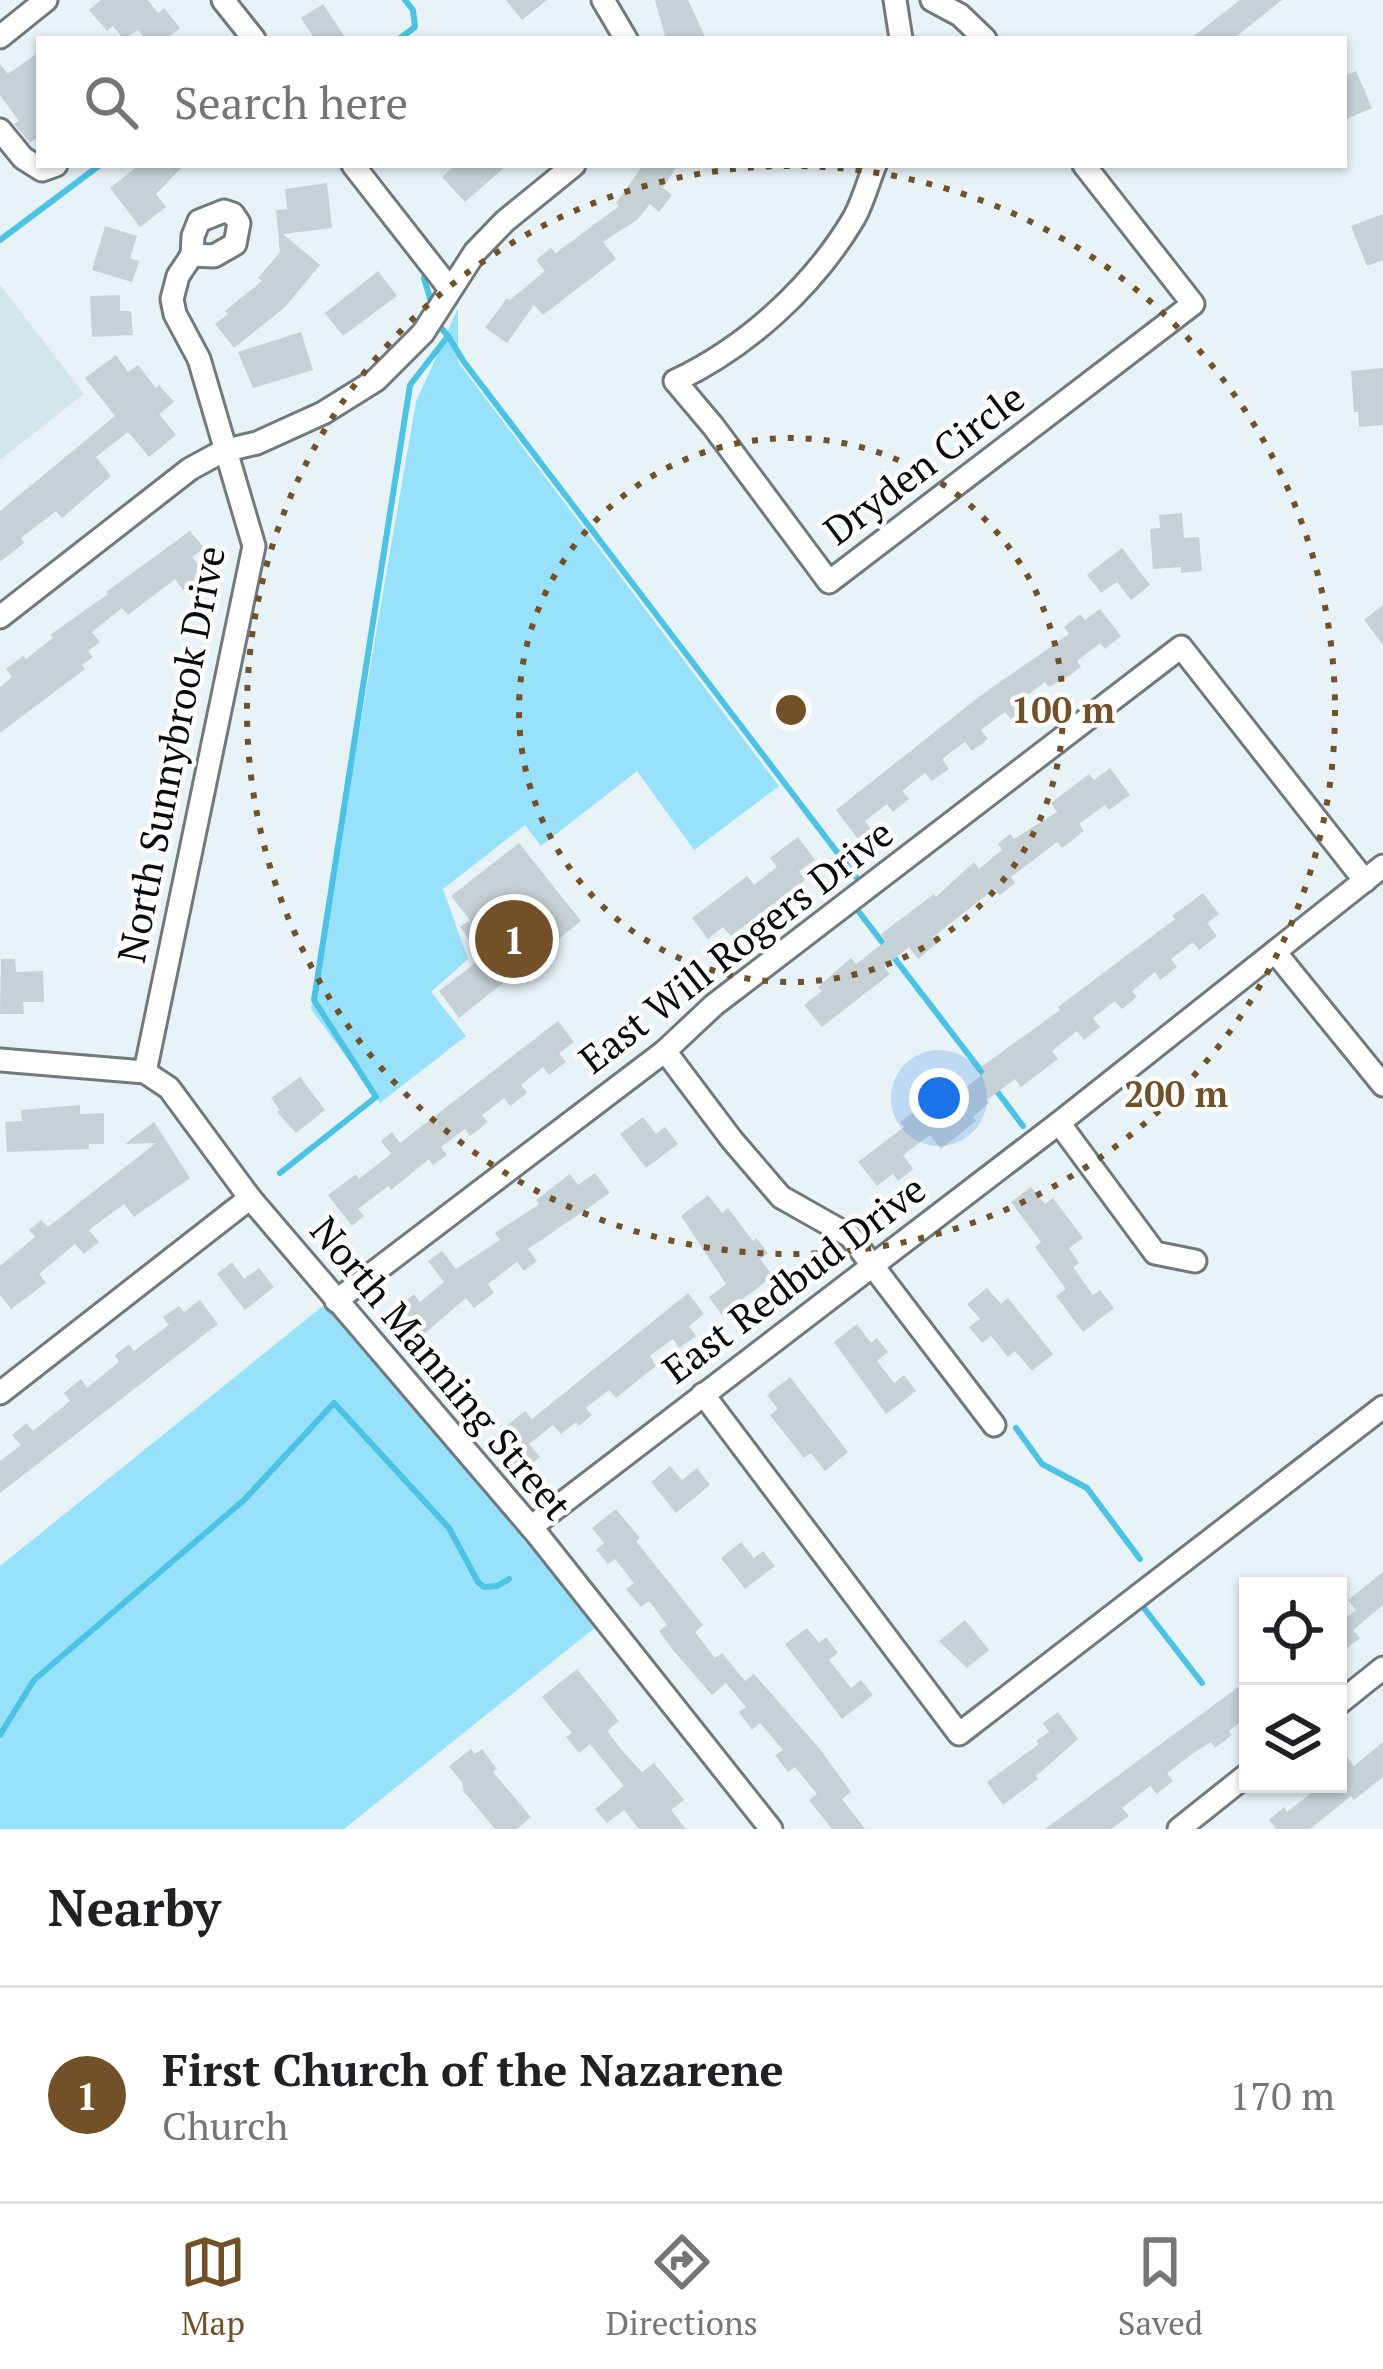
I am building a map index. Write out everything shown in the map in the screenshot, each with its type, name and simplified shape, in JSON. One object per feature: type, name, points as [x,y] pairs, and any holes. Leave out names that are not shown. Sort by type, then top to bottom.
[{"type":"street","points":[[0,37],[46,0]]},
{"type":"street","points":[[223,0],[242,35]]},
{"type":"street","points":[[603,0],[624,36]]},
{"type":"street","points":[[895,0],[901,36]]},
{"type":"street","points":[[932,0],[960,15],[982,36]]},
{"type":"street","points":[[0,130],[36,166]]},
{"type":"street","points":[[355,168],[450,289]]},
{"type":"street","points":[[0,617],[190,469],[323,413],[376,380],[423,333],[476,253],[505,221],[570,168]]},
{"type":"street","name":"Dryden Circle","points":[[874,168],[854,217],[794,297],[705,367],[675,381],[829,582],[1193,304],[1086,168]]},
{"type":"street","name":"North Sunnybrook Drive","points":[[145,1072],[254,546],[199,359],[175,314],[172,299],[178,276],[192,255]]},
{"type":"street","name":"East Will Rogers Drive","points":[[336,1301],[665,1052],[714,1005],[1180,647],[1374,873]]},
{"type":"street","name":"East Redbud Drive","points":[[531,1527],[1059,1123],[1374,873]]},
{"type":"street","points":[[1275,952],[1383,1085]]},
{"type":"street","points":[[665,1052],[781,1197],[850,1236],[994,1425]]},
{"type":"street","points":[[0,1060],[145,1072]]},
{"type":"street","name":"North Manning Street","points":[[145,1072],[169,1088],[185,1107],[250,1198],[531,1527],[771,1829]]},
{"type":"street","points":[[1059,1123],[1155,1253],[1195,1262]]},
{"type":"street","points":[[0,1393],[250,1198]]},
{"type":"street","points":[[703,1394],[959,1734],[1383,1407]]},
{"type":"street","points":[[1347,1697],[1383,1668]]},
{"type":"street","points":[[1179,1829],[1239,1781]]},
{"type":"shaded area","points":[[0,285],[84,394],[0,460]]},
{"type":"shaded area","points":[[458,308],[458,362],[779,786],[694,850],[637,771],[541,846],[525,825],[443,889],[468,959],[431,992],[466,1036],[380,1103],[311,1009],[416,402]]},
{"type":"shaded area","points":[[333,1298],[597,1626],[344,1829],[0,1829],[0,1566]]},
{"type":"building","points":[[101,0],[148,0],[158,13],[164,8],[180,28],[170,36],[143,36],[138,30],[121,36],[113,26],[107,31],[89,10]]},
{"type":"building","points":[[506,0],[547,0],[522,20]]},
{"type":"building","points":[[655,0],[688,0],[705,36],[665,36]]},
{"type":"building","points":[[1240,0],[1282,0],[1237,36],[1194,36]]},
{"type":"building","points":[[323,4],[344,36],[313,36],[301,18]]},
{"type":"building","points":[[36,54],[36,138],[30,143],[0,95],[0,64],[8,74]]},
{"type":"building","points":[[1356,71],[1372,108],[1347,119],[1347,75]]},
{"type":"building","points":[[135,168],[181,168],[156,194],[166,207],[140,227],[110,188]]},
{"type":"building","points":[[452,168],[504,168],[465,202],[442,177]]},
{"type":"building","points":[[641,168],[676,168],[663,188],[672,195],[659,212],[650,204],[637,220],[603,242],[616,259],[543,315],[534,305],[507,343],[485,328],[507,298],[545,271],[536,260],[551,248],[556,253],[619,206],[616,203]]},
{"type":"building","points":[[327,183],[332,228],[283,234],[320,265],[285,307],[234,348],[215,324],[262,281],[258,278],[280,252],[276,210],[287,209],[285,189]]},
{"type":"building","points":[[1383,214],[1383,260],[1367,266],[1351,226]]},
{"type":"building","points":[[105,226],[137,236],[130,258],[139,261],[132,282],[92,270]]},
{"type":"building","points":[[378,271],[397,296],[343,336],[325,313]]},
{"type":"building","points":[[120,295],[120,311],[131,311],[133,335],[92,337],[90,296]]},
{"type":"building","points":[[301,332],[313,370],[253,388],[238,352]]},
{"type":"building","points":[[116,355],[128,372],[138,365],[174,402],[159,414],[176,435],[149,457],[128,432],[96,457],[111,476],[62,518],[56,511],[21,538],[24,543],[0,562],[0,511],[115,416],[85,378]]},
{"type":"building","points":[[1383,368],[1383,425],[1359,427],[1351,371]]},
{"type":"building","points":[[1182,513],[1184,538],[1199,537],[1202,571],[1153,569],[1150,529],[1160,528],[1159,515]]},
{"type":"building","points":[[190,531],[204,548],[192,557],[205,573],[183,590],[175,579],[128,615],[122,608],[92,632],[100,642],[88,651],[93,657],[82,665],[85,669],[0,733],[0,687],[12,677],[6,669],[23,656],[26,659],[53,638],[50,635]]},
{"type":"building","points":[[1122,548],[1150,585],[1131,600],[1117,582],[1101,593],[1087,575]]},
{"type":"building","points":[[1383,605],[1383,645],[1364,620]]},
{"type":"building","points":[[1100,609],[1121,636],[1105,649],[1100,643],[1077,661],[1081,667],[1069,676],[1049,687],[1045,682],[1022,699],[1028,708],[1012,720],[1005,712],[981,730],[988,739],[972,751],[965,742],[942,759],[949,769],[932,781],[925,773],[902,791],[909,799],[893,812],[887,804],[865,821],[871,829],[858,839],[836,810],[980,696],[1069,634],[1064,627],[1080,614],[1085,620]]},
{"type":"building","points":[[1110,768],[1130,795],[1109,810],[1105,805],[1079,824],[1084,831],[1062,848],[1057,842],[1011,877],[1015,883],[1000,895],[994,889],[932,938],[937,943],[918,959],[909,947],[884,967],[890,974],[822,1027],[804,1005],[822,991],[818,987],[851,958],[856,964],[886,941],[881,934],[934,894],[936,897],[974,862],[979,869],[1002,850],[998,844],[1010,834],[1014,839],[1057,812],[1051,803],[1089,774],[1094,780]]},
{"type":"building","points":[[798,837],[815,860],[799,871],[805,880],[731,936],[723,927],[708,939],[692,918],[747,876],[754,885],[777,867],[770,858]]},
{"type":"building","points":[[519,843],[581,921],[459,1018],[439,991],[483,957],[460,927],[470,920],[451,896]]},
{"type":"building","points":[[1203,893],[1219,914],[1207,923],[1217,936],[1199,950],[1193,942],[1171,959],[1177,967],[1160,980],[1155,972],[1132,991],[1137,997],[1122,1009],[1115,1001],[1093,1018],[1100,1027],[1084,1040],[1077,1031],[1052,1051],[1058,1059],[1021,1087],[1015,1079],[987,1100],[973,1117],[976,1121],[941,1149],[930,1135],[903,1155],[913,1169],[898,1181],[893,1174],[877,1186],[858,1162],[904,1127],[900,1122],[931,1099],[939,1110],[985,1072],[981,1067],[1060,1010]]},
{"type":"building","points":[[1,959],[15,959],[16,972],[43,971],[44,1002],[23,1002],[24,1014],[0,1014]]},
{"type":"building","points":[[558,1021],[574,1042],[559,1053],[566,1062],[549,1075],[543,1067],[521,1085],[527,1093],[510,1106],[504,1098],[482,1115],[488,1122],[470,1136],[465,1129],[441,1147],[447,1155],[433,1165],[429,1159],[391,1190],[388,1186],[358,1209],[364,1216],[352,1226],[328,1195],[391,1154],[381,1141],[392,1132],[400,1143]]},
{"type":"building","points":[[300,1077],[325,1110],[296,1133],[271,1098]]},
{"type":"building","points":[[80,1105],[80,1114],[104,1113],[104,1144],[89,1144],[89,1149],[7,1152],[5,1122],[22,1121],[21,1110]]},
{"type":"building","points":[[643,1117],[656,1134],[665,1127],[678,1144],[646,1168],[620,1134]]},
{"type":"building","points":[[154,1122],[190,1178],[134,1217],[124,1204],[89,1230],[99,1242],[84,1254],[75,1244],[39,1274],[46,1283],[11,1309],[0,1295],[0,1266],[35,1237],[29,1230],[41,1220],[48,1227],[156,1143],[125,1144]]},
{"type":"building","points":[[595,1173],[610,1193],[528,1249],[537,1261],[524,1271],[517,1262],[488,1284],[494,1293],[474,1308],[466,1298],[424,1334],[400,1306],[414,1294],[420,1302],[444,1282],[428,1261],[442,1251],[456,1269],[500,1240],[495,1233],[539,1204],[536,1200],[570,1174],[578,1185]]},
{"type":"building","points":[[1031,1187],[1045,1204],[1053,1198],[1083,1238],[1069,1248],[1079,1263],[1073,1267],[1093,1295],[1100,1290],[1114,1308],[1083,1332],[1056,1296],[1066,1289],[1035,1247],[1041,1242],[1011,1202]]},
{"type":"building","points":[[708,1195],[722,1213],[728,1208],[753,1241],[756,1238],[768,1253],[760,1259],[773,1276],[722,1315],[709,1297],[726,1284],[681,1216]]},
{"type":"building","points":[[232,1262],[244,1279],[259,1268],[274,1287],[245,1310],[217,1274]]},
{"type":"building","points":[[987,1288],[1001,1304],[1008,1298],[1053,1354],[1032,1371],[1015,1351],[1008,1357],[991,1336],[982,1343],[969,1327],[980,1319],[967,1304]]},
{"type":"building","points":[[688,1293],[704,1314],[689,1326],[696,1336],[679,1348],[673,1339],[650,1356],[656,1366],[616,1398],[609,1390],[586,1408],[592,1415],[579,1426],[576,1422],[561,1434],[553,1425],[529,1444],[540,1457],[521,1472],[493,1436],[525,1411],[532,1419]]},
{"type":"building","points":[[200,1300],[218,1324],[0,1493],[0,1461],[21,1445],[12,1435],[27,1423],[33,1431],[70,1401],[64,1393],[81,1379],[87,1388],[119,1362],[115,1355],[129,1344],[134,1351],[169,1325],[163,1317],[179,1306],[184,1312]]},
{"type":"building","points":[[857,1324],[871,1343],[877,1338],[888,1352],[877,1361],[894,1383],[904,1375],[916,1391],[886,1414],[834,1342]]},
{"type":"building","points":[[790,1377],[848,1452],[825,1471],[811,1453],[804,1458],[770,1415],[778,1409],[767,1395]]},
{"type":"building","points":[[670,1466],[682,1480],[697,1468],[710,1485],[676,1513],[651,1482]]},
{"type":"building","points":[[616,1509],[703,1625],[695,1632],[715,1658],[722,1653],[745,1681],[754,1674],[819,1748],[851,1792],[842,1799],[865,1829],[832,1829],[809,1800],[817,1794],[795,1767],[788,1772],[775,1755],[783,1750],[760,1723],[752,1730],[739,1712],[746,1707],[726,1683],[712,1695],[673,1650],[659,1631],[667,1625],[649,1601],[641,1607],[626,1589],[634,1583],[615,1559],[608,1564],[596,1550],[604,1543],[592,1528]]},
{"type":"building","points":[[741,1542],[754,1558],[763,1551],[775,1566],[745,1589],[721,1558]]},
{"type":"building","points":[[1383,1572],[1383,1605],[1353,1630],[1360,1638],[1347,1648],[1347,1617],[1356,1610],[1348,1600]]},
{"type":"building","points":[[965,1620],[989,1650],[967,1668],[939,1641]]},
{"type":"building","points":[[807,1628],[819,1643],[826,1637],[838,1653],[829,1660],[851,1688],[861,1680],[873,1695],[842,1719],[785,1644]]},
{"type":"building","points":[[577,1669],[619,1721],[607,1731],[625,1754],[642,1772],[654,1763],[684,1800],[671,1810],[686,1829],[639,1829],[624,1810],[607,1823],[595,1809],[624,1786],[590,1744],[579,1753],[566,1737],[572,1733],[542,1697]]},
{"type":"building","points":[[1239,1687],[1239,1723],[1229,1731],[1232,1735],[1215,1748],[1211,1742],[1167,1773],[1173,1781],[1157,1794],[1150,1786],[1122,1808],[1129,1816],[1111,1829],[1045,1829]]},
{"type":"building","points":[[1058,1712],[1078,1739],[1038,1779],[1003,1805],[987,1782],[1039,1744],[1036,1741],[1049,1732],[1043,1723]]},
{"type":"building","points":[[1383,1742],[1383,1777],[1354,1800],[1351,1796],[1310,1829],[1276,1829],[1269,1820],[1309,1793],[1347,1793],[1347,1757],[1354,1766]]},
{"type":"building","points":[[471,1749],[475,1754],[482,1749],[497,1769],[493,1772],[531,1817],[517,1829],[495,1829],[449,1766]]},
{"type":"waterway","points":[[403,36],[415,27],[413,10],[405,0]]},
{"type":"waterway","points":[[0,240],[96,168]]},
{"type":"waterway","points":[[424,278],[432,305]]},
{"type":"waterway","points":[[280,1173],[376,1097],[314,1000],[410,385],[448,336],[437,323]]},
{"type":"waterway","points":[[448,336],[856,877]]},
{"type":"waterway","points":[[859,912],[985,1076]]},
{"type":"waterway","points":[[993,1086],[1023,1126]]},
{"type":"waterway","points":[[0,1735],[34,1680],[244,1500],[334,1403],[449,1528],[478,1582],[484,1587],[497,1586],[509,1579]]},
{"type":"waterway","points":[[1016,1428],[1042,1464],[1087,1488],[1140,1559]]},
{"type":"waterway","points":[[1140,1603],[1202,1683]]},
{"type":"place","name":"First Church of the Nazarene","points":[[514,939]]}]
